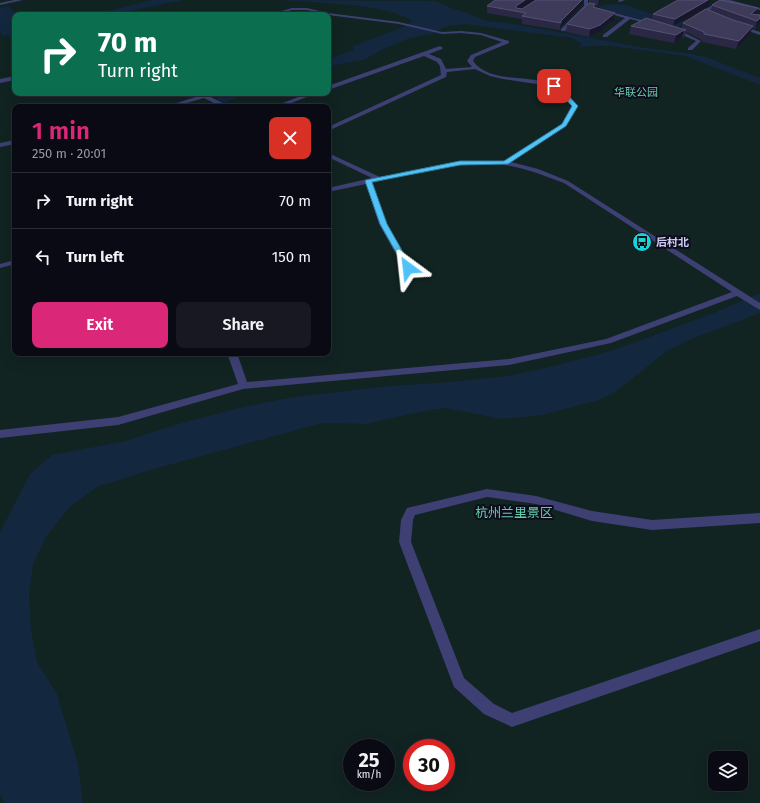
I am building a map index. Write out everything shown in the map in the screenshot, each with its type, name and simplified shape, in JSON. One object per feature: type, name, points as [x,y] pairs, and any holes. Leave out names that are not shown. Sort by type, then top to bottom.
[{"type":"street","points":[[0,4],[21,0]]},
{"type":"street","points":[[692,19],[725,0],[760,9]]},
{"type":"street","points":[[563,30],[586,3],[629,18],[659,26]]},
{"type":"street","points":[[281,12],[292,9],[307,9],[320,12]]},
{"type":"street","points":[[704,12],[710,15]]},
{"type":"street","points":[[331,14],[399,23],[442,32],[481,34],[507,42],[473,56],[470,61],[474,68]]},
{"type":"street","points":[[605,36],[629,18]]},
{"type":"street","points":[[732,25],[754,29],[760,34]]},
{"type":"street","points":[[674,30],[680,26]]},
{"type":"street","points":[[667,28],[699,41],[690,49]]},
{"type":"street","points":[[331,87],[440,48]]},
{"type":"street","points":[[331,128],[444,76],[444,67],[439,59],[424,54]]},
{"type":"street","points":[[444,71],[474,68],[496,76],[544,83],[554,86],[560,90],[575,106],[564,125],[505,163]]},
{"type":"street","points":[[0,81],[12,79]]},
{"type":"street","points":[[177,104],[205,96],[222,104]]},
{"type":"street","points":[[283,104],[306,96]]},
{"type":"street","points":[[0,145],[12,143]]},
{"type":"street","points":[[331,156],[379,179]]},
{"type":"street","points":[[331,189],[460,163],[505,163],[536,170],[566,182],[760,307]]},
{"type":"street","points":[[368,181],[383,224],[408,268]]},
{"type":"street","points":[[0,266],[12,263]]},
{"type":"street","points":[[0,434],[118,421],[243,386],[509,362],[608,340],[738,293]]},
{"type":"street","points":[[233,356],[243,386]]},
{"type":"street","points":[[760,518],[652,525],[592,516],[536,500],[487,493],[412,510],[407,520],[405,542],[459,682],[489,709],[512,720],[760,635]]},
{"type":"green space","name":"杭州兰里景区","points":[[0,0],[760,0],[760,803],[0,803]]},
{"type":"water","points":[[151,0],[184,0],[125,12],[104,12]]},
{"type":"water","points":[[283,0],[436,1],[486,21],[508,23],[640,47],[706,57],[760,78],[760,85],[685,56],[611,46],[589,46],[579,48],[582,44],[572,38],[465,24],[440,29],[433,34],[410,38],[381,50],[364,60],[331,66],[331,58],[354,50],[353,46],[406,26],[412,21],[406,17],[387,11],[348,5]]},
{"type":"water","points":[[611,4],[626,5],[649,13],[685,22],[677,28],[672,29],[599,8],[600,6]]},
{"type":"water","points":[[9,6],[15,12],[12,12],[12,36],[2,35],[0,32],[0,8]]},
{"type":"water","points":[[220,96],[240,96],[223,104],[209,104]]},
{"type":"water","points":[[760,293],[760,313],[689,340],[667,351],[614,393],[599,400],[542,415],[502,419],[444,408],[366,424],[322,423],[147,471],[97,487],[69,508],[46,537],[33,564],[29,595],[31,629],[37,662],[57,694],[78,764],[83,803],[4,803],[0,794],[0,532],[30,474],[52,455],[126,441],[178,424],[243,407],[294,397],[389,386],[507,376],[550,367],[611,351],[711,314]]},
{"type":"building","points":[[495,0],[525,0],[516,6],[516,8],[522,9],[536,0],[582,0],[561,21],[561,23],[522,16],[526,13],[487,6]]},
{"type":"building","points":[[678,0],[708,0],[675,19],[653,14]]},
{"type":"building","points":[[720,0],[758,8],[751,14],[760,15],[760,18],[757,21],[712,5]]},
{"type":"building","points":[[589,3],[595,4],[593,7],[615,13],[600,25],[590,29],[567,24]]},
{"type":"building","points":[[706,9],[753,26],[739,41],[704,34],[704,32],[683,23]]},
{"type":"building","points":[[646,18],[686,30],[676,35],[631,26]]},
{"type":"place","name":"后村北","points":[[642,242]]},
{"type":"route","points":[[408,268],[383,224],[368,181],[460,163],[505,163],[564,125],[575,106],[560,90],[554,86]]},
{"type":"park label","name":"华联公园","points":[[636,92]]}]
